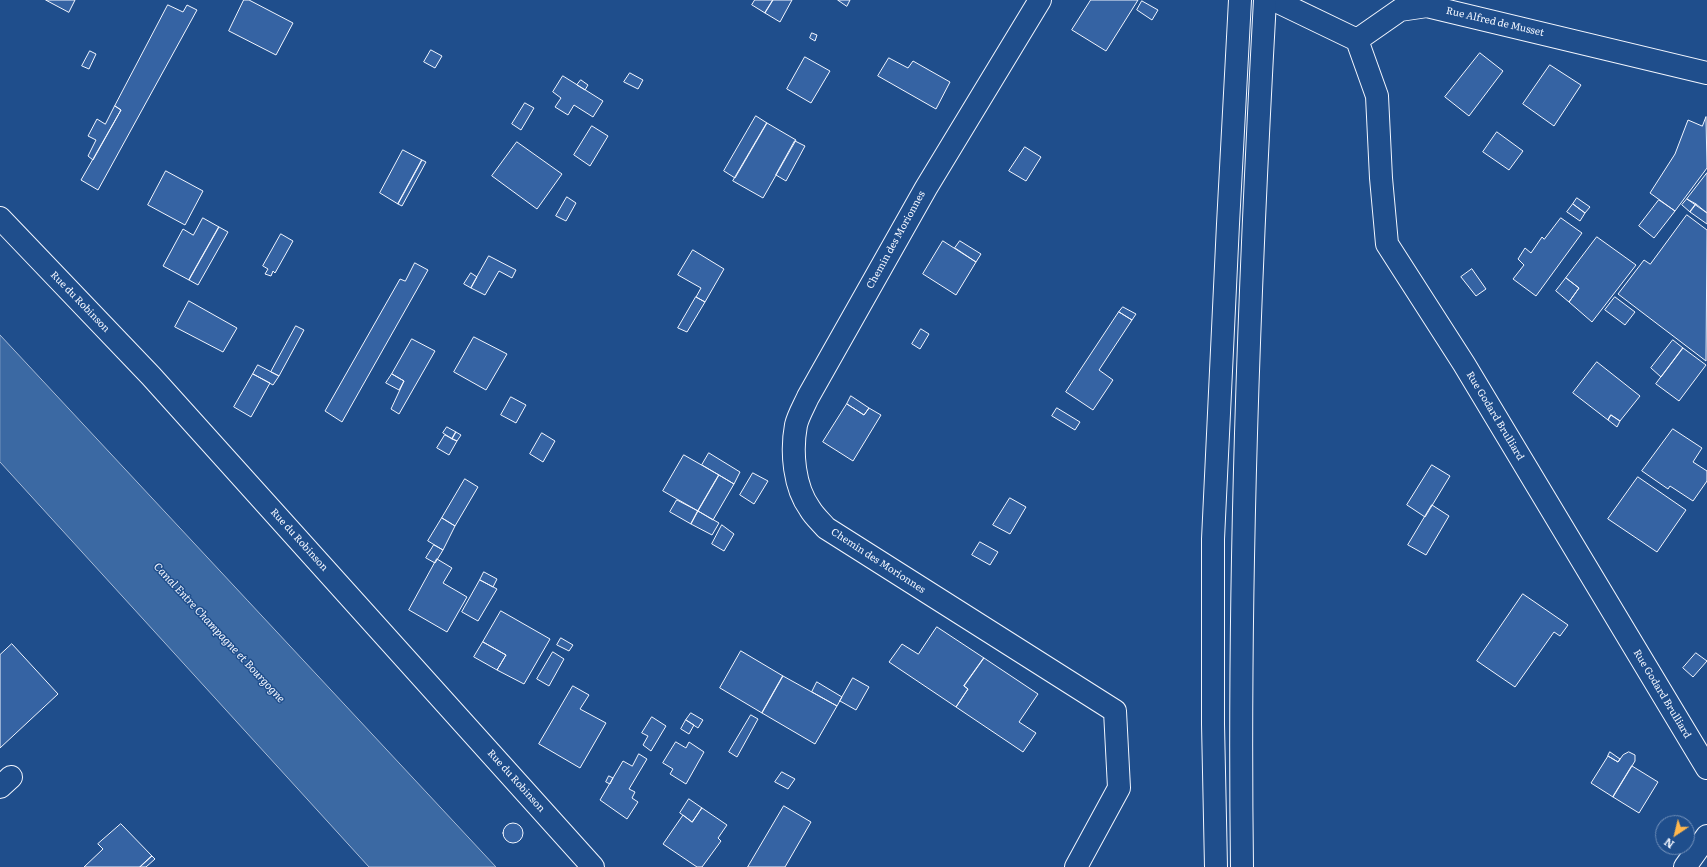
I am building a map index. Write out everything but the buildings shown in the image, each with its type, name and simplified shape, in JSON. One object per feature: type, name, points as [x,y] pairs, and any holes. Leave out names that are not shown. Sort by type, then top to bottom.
[{"type":"main road","name":"Chemin des Morionnes","points":[[1040,0],[926,188],[808,397],[796,424],[795,468],[801,491],[809,509],[826,528],[1115,711],[1119,788],[1076,867]]},
{"type":"main road","points":[[1216,867],[1213,724],[1213,539],[1240,0]]},
{"type":"main road","points":[[1242,867],[1240,731],[1243,544],[1254,229],[1265,0]]},
{"type":"main road","points":[[1274,0],[1357,40]]},
{"type":"main road","name":"Rue Alfred de Musset","points":[[1357,40],[1401,5],[1464,7],[1707,73]]},
{"type":"main road","name":"Rue Godard Brulliard","points":[[1357,40],[1377,96],[1381,178],[1387,244],[1464,364],[1707,768]]},
{"type":"main road","name":"Rue du Robinson","points":[[0,218],[151,376],[593,867]]},
{"type":"main road","points":[[1685,867],[1707,836]]},
{"type":"water","name":"Canal Entre Champagne et Bourgogne","points":[[0,335],[496,867],[369,867],[0,462]]}]
